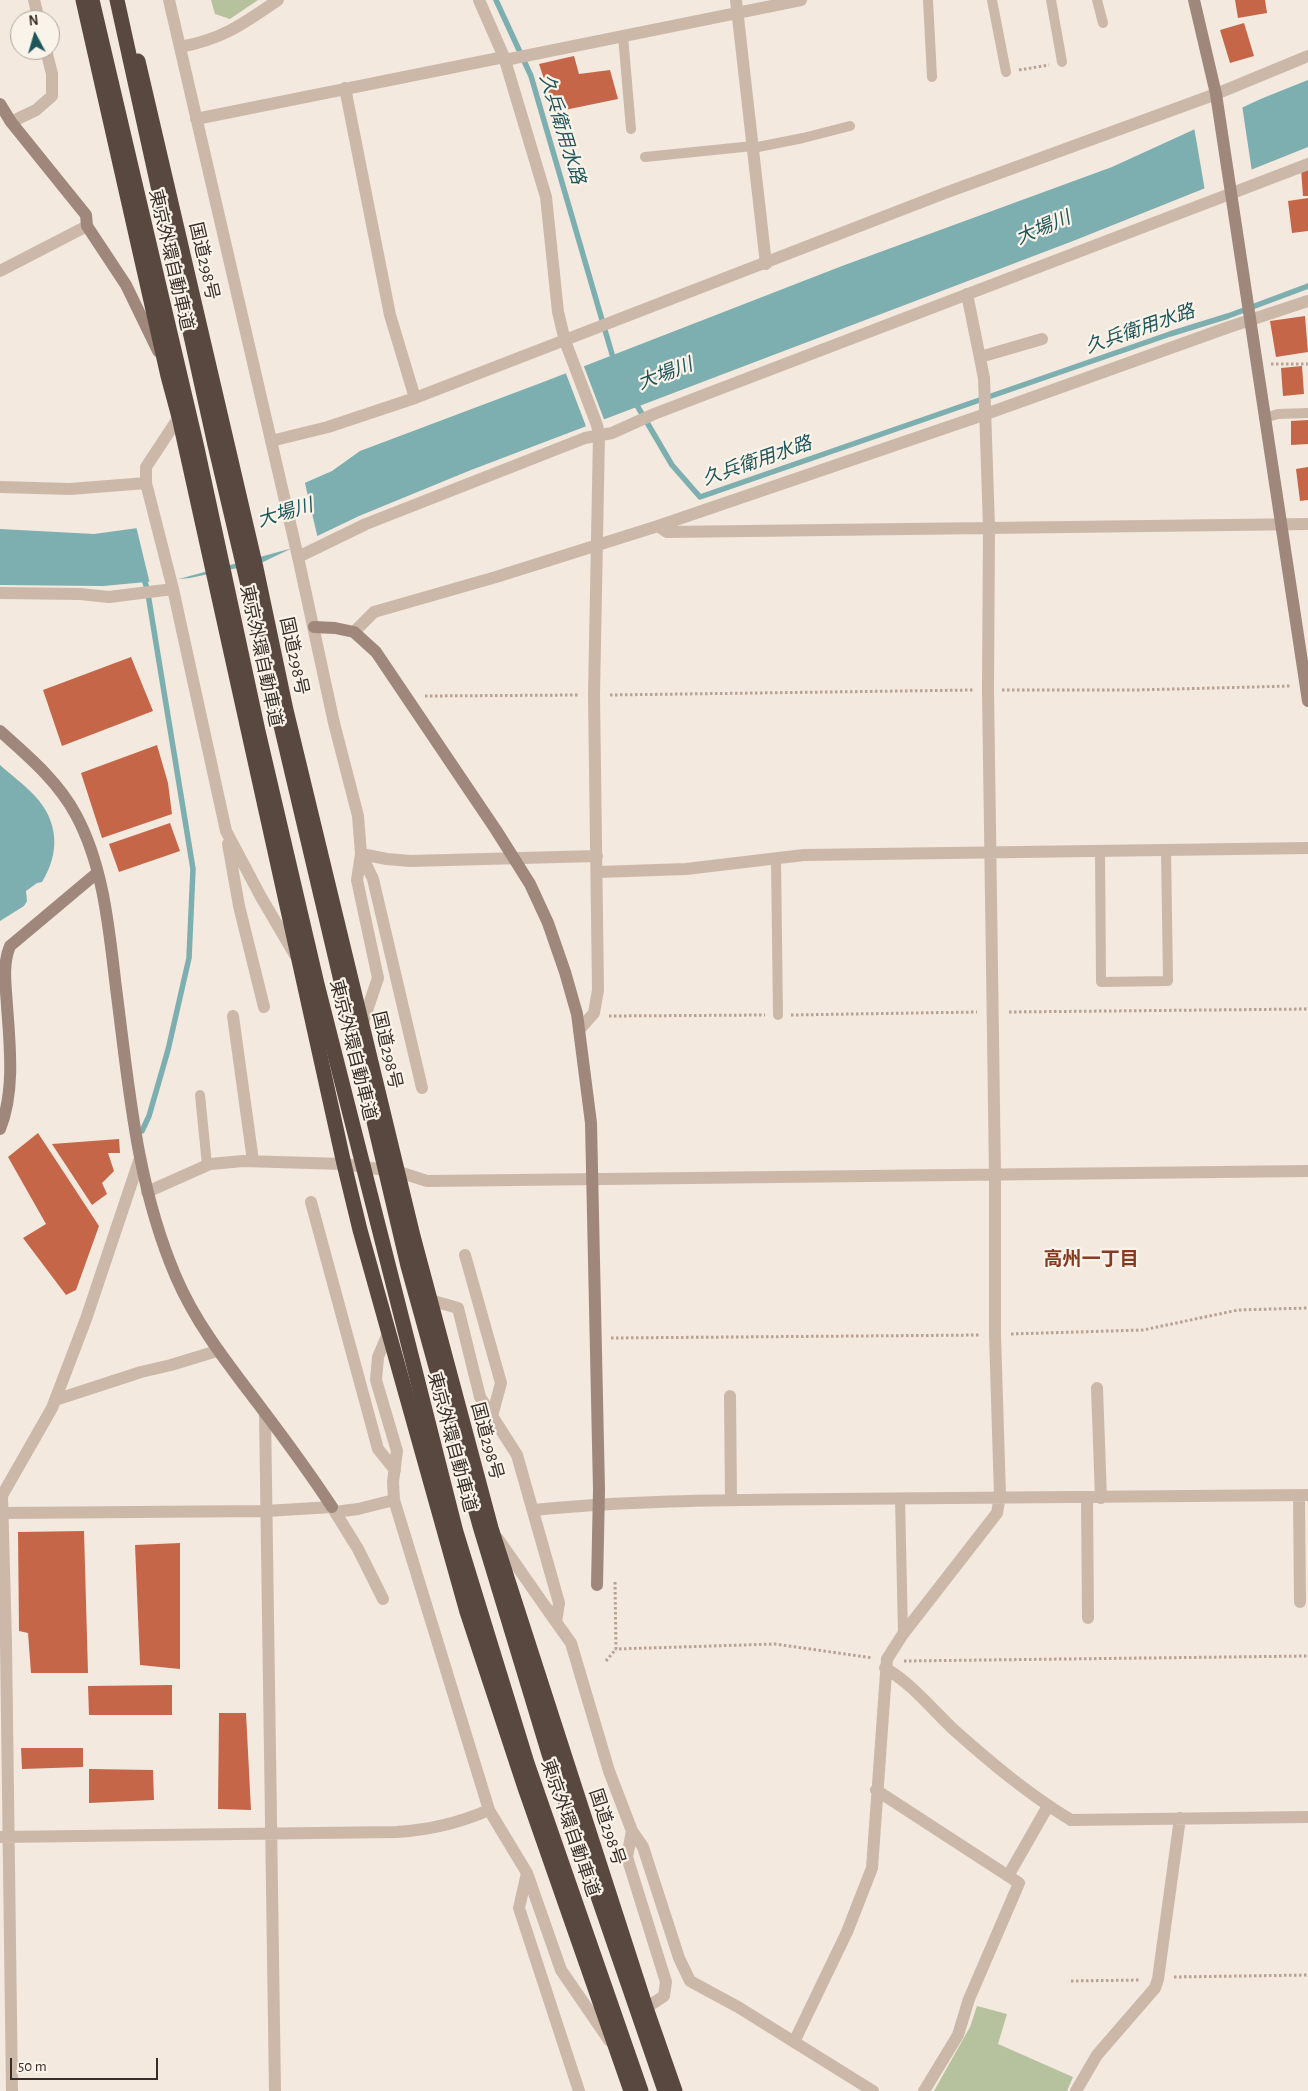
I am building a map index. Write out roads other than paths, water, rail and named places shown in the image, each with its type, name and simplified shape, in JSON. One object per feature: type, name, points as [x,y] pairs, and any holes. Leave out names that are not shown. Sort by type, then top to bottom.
[{"type":"highway","points":[[83,0],[168,376],[194,480],[344,1164],[467,1612],[528,1797],[631,2091]]},
{"type":"highway","name":"東京外環自動車道","points":[[92,0],[197,448],[258,731],[317,984],[456,1532],[527,1763],[641,2091]]},
{"type":"highway","name":"東京外環自動車道","points":[[117,0],[215,445],[408,1266],[480,1526],[549,1754],[665,2091]]},
{"type":"highway","name":"国道298号","points":[[124,0],[234,470],[286,710],[384,1119],[430,1300],[491,1528],[646,2008],[675,2091]]},
{"type":"street","points":[[169,0],[276,460],[334,723],[358,816],[361,854],[357,880],[378,978],[362,1025]]},
{"type":"street","points":[[180,47],[202,42],[229,32],[278,0]]},
{"type":"street","points":[[479,0],[504,59],[546,197],[558,312],[565,341],[598,430],[594,695],[598,872],[598,990],[594,1013],[579,1030]]},
{"type":"street","points":[[196,119],[345,88],[532,55],[623,36],[737,6],[801,0]]},
{"type":"street","points":[[1194,0],[1217,100],[1308,701]]},
{"type":"street","points":[[737,6],[766,264]]},
{"type":"street","points":[[271,441],[328,427],[415,398],[766,264],[944,193],[1217,100],[1308,56]]},
{"type":"street","points":[[12,122],[36,110],[52,96],[52,74],[48,60]]},
{"type":"street","points":[[345,88],[390,315],[415,398]]},
{"type":"street","points":[[0,104],[12,122],[86,215],[87,226],[126,285],[148,328],[168,376]]},
{"type":"street","points":[[298,558],[366,524],[585,438],[598,430],[612,433],[664,410],[967,294],[1229,188],[1308,164]]},
{"type":"street","points":[[0,271],[87,226]]},
{"type":"street","points":[[794,2042],[848,1932],[872,1868],[876,1790],[887,1659],[903,1634],[997,1514],[1000,1496],[996,1335],[988,690],[989,527],[986,414],[984,378],[967,294]]},
{"type":"street","points":[[354,632],[374,612],[658,526],[1308,301]]},
{"type":"street","points":[[980,357],[1042,338]]},
{"type":"street","points":[[179,417],[146,467],[146,483],[173,589],[226,831],[239,906],[264,1007]]},
{"type":"street","points":[[0,487],[70,489],[146,483]]},
{"type":"street","points":[[658,526],[667,532],[1308,524]]},
{"type":"street","points":[[0,593],[80,594],[109,597],[173,589]]},
{"type":"street","points":[[314,627],[335,628],[354,632],[376,652],[530,884],[548,923],[566,972],[579,1030],[591,1123],[599,1504],[597,1585]]},
{"type":"street","points":[[0,731],[61,790],[76,816],[97,873],[107,915],[131,1110],[140,1161],[147,1192],[176,1277],[192,1310],[217,1351],[305,1466],[358,1549],[383,1599]]},
{"type":"street","points":[[226,831],[261,897],[299,961]]},
{"type":"street","points":[[598,872],[686,869],[776,860],[804,855],[1308,848]]},
{"type":"street","points":[[361,854],[410,861],[597,856]]},
{"type":"street","points":[[361,854],[373,879],[422,1088]]},
{"type":"street","points":[[0,1129],[8,1107],[10,1042],[4,969],[6,956],[10,946],[97,873]]},
{"type":"street","points":[[233,1016],[253,1161]]},
{"type":"street","points":[[147,1192],[207,1165],[243,1160],[344,1164],[399,1172],[427,1181],[1308,1171]]},
{"type":"street","points":[[12,2091],[5,1837],[3,1513],[1,1498],[33,1444],[55,1400],[86,1319],[140,1161]]},
{"type":"street","points":[[311,1202],[378,1449],[395,1470]]},
{"type":"street","points":[[465,1255],[501,1383],[492,1416]]},
{"type":"street","points":[[430,1300],[458,1308],[480,1397],[517,1455],[559,1603],[556,1622]]},
{"type":"street","points":[[389,1331],[378,1357],[376,1380],[397,1451],[393,1482],[394,1500],[489,1810],[526,1873],[561,1970],[615,2048]]},
{"type":"street","points":[[55,1400],[141,1372],[217,1351]]},
{"type":"street","points":[[1097,1388],[1101,1498]]},
{"type":"street","points":[[730,1396],[731,1500]]},
{"type":"street","points":[[265,1413],[275,2091]]},
{"type":"street","points":[[534,1510],[599,1504],[731,1500],[1000,1496],[1101,1498],[1303,1495],[1300,1602]]},
{"type":"street","points":[[1087,1498],[1088,1618]]},
{"type":"street","points":[[3,1513],[333,1510],[358,1509],[394,1500]]},
{"type":"street","points":[[491,1528],[572,1643],[609,1771],[632,1831],[643,1847],[679,1958],[690,1981],[738,2007],[873,2091]]},
{"type":"street","points":[[885,1668],[898,1676],[954,1730],[1002,1771],[1048,1806],[1070,1820],[1308,1817]]},
{"type":"street","points":[[876,1790],[1019,1883],[969,1999],[958,2035],[924,2091]]},
{"type":"street","points":[[1008,1876],[1048,1806]]},
{"type":"street","points":[[5,1837],[426,1830],[470,1818],[489,1810]]},
{"type":"street","points":[[1076,2091],[1097,2055],[1155,1988],[1158,1979],[1180,1818]]},
{"type":"street","points":[[632,1831],[628,1857],[666,1982],[664,1996],[646,2008]]},
{"type":"street","points":[[526,1873],[519,1908],[579,2091]]},
{"type":"lane","points":[[928,0],[932,77]]},
{"type":"lane","points":[[992,0],[1006,72]]},
{"type":"lane","points":[[1050,0],[1062,62]]},
{"type":"lane","points":[[1097,0],[1103,23]]},
{"type":"lane","points":[[623,36],[631,129]]},
{"type":"lane","points":[[645,157],[753,147],[803,138],[850,126]]},
{"type":"lane","points":[[1264,418],[1278,414],[1308,413]]},
{"type":"lane","points":[[1100,851],[1100,982],[1168,981],[1166,850]]},
{"type":"lane","points":[[776,860],[778,1015]]},
{"type":"lane","points":[[200,1095],[207,1165]]},
{"type":"lane","points":[[900,1498],[903,1634]]},
{"type":"water","name":"大場川","points":[[1308,80],[1308,147],[1073,241],[471,470],[359,516],[261,563],[190,578],[103,586],[0,585],[0,529],[94,534],[174,523],[245,509],[332,471],[360,451],[842,266],[1112,167],[1263,98]]},
{"type":"water","points":[[0,765],[31,792],[43,806],[53,827],[54,849],[48,871],[42,882],[37,883],[26,891],[27,901],[24,906],[0,921]]},
{"type":"waterway","name":"久兵衛用水路","points":[[496,0],[531,76],[614,361]]},
{"type":"waterway","name":"久兵衛用水路","points":[[635,402],[672,465],[700,497],[1170,334],[1228,316],[1308,286]]},
{"type":"waterway","points":[[142,1131],[149,1116],[168,1050],[189,958],[193,869],[147,588],[143,577]]},
{"type":"district","name":"高州一丁目","points":[[1091,1259]]}]
